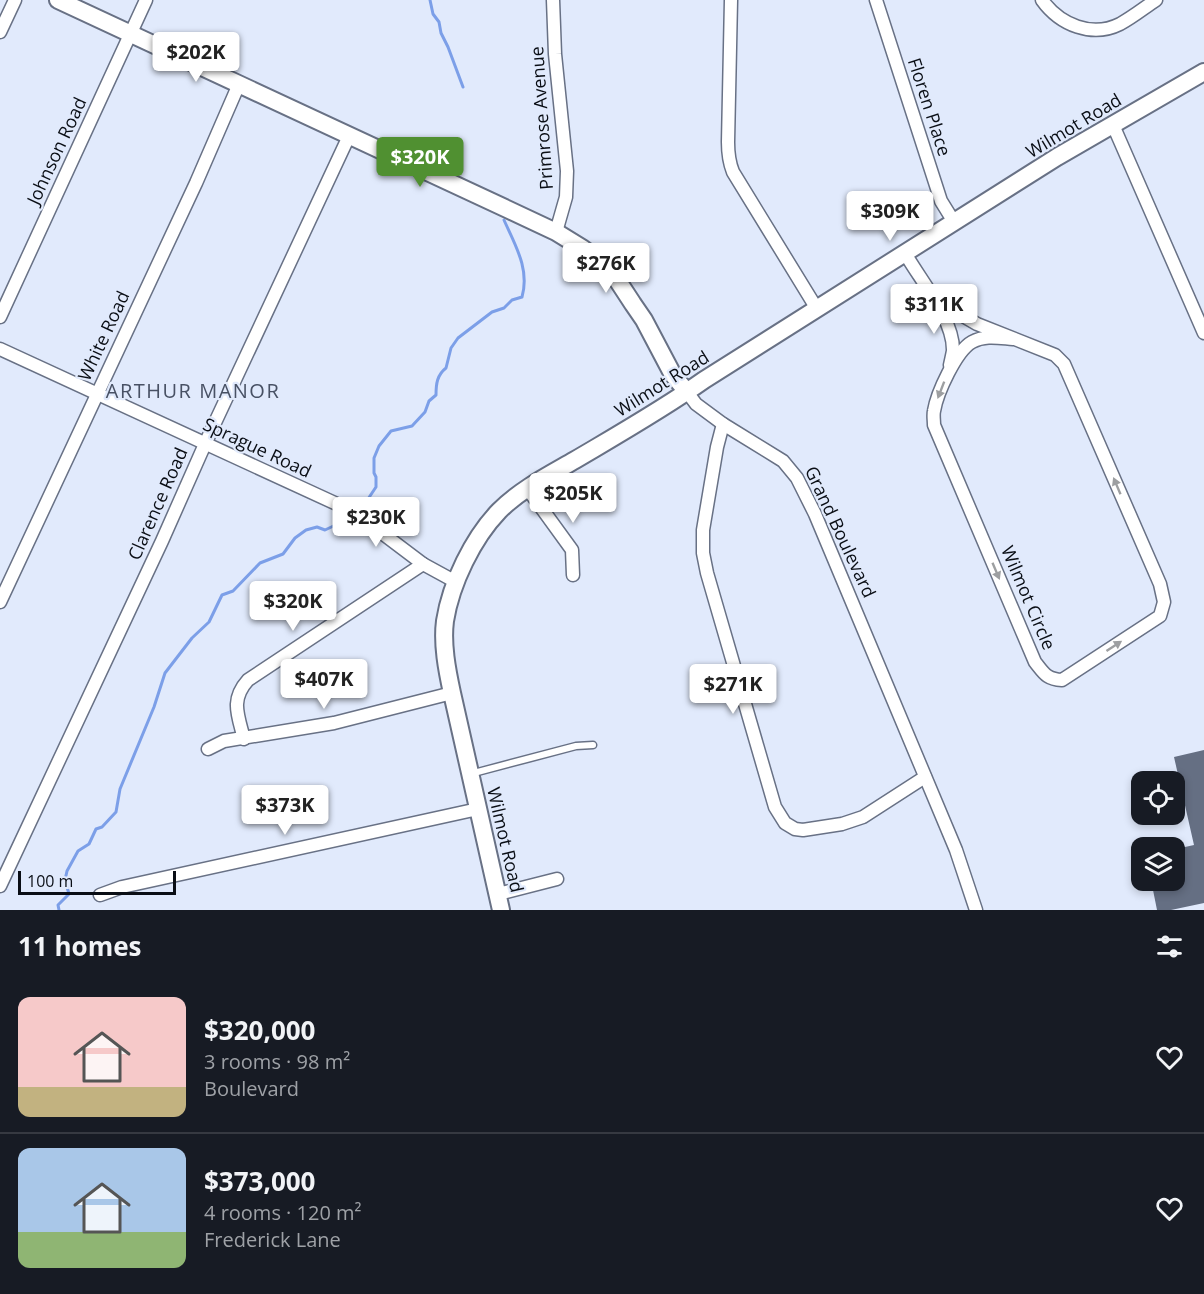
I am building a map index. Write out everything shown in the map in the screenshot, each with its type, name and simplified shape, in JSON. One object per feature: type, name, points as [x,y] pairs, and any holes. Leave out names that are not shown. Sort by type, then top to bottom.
[{"type":"street","points":[[0,32],[15,0]]},
{"type":"street","name":"Grand Boulevard","points":[[58,0],[556,232],[602,263],[616,278],[644,320],[673,375],[696,404],[723,424],[774,455],[797,478],[815,514],[926,777],[956,850],[976,910]]},
{"type":"street","name":"Johnson Road","points":[[0,318],[146,0]]},
{"type":"street","name":"Primrose Avenue","points":[[553,0],[555,54],[567,171],[566,197],[556,232]]},
{"type":"street","points":[[731,0],[728,142],[730,165],[817,309]]},
{"type":"street","name":"Floren Place","points":[[876,0],[941,201],[954,222]]},
{"type":"street","points":[[1042,0],[1065,22],[1076,27],[1099,30],[1121,23],[1156,0]]},
{"type":"street","name":"Wilmot Road","points":[[499,902],[452,693],[444,633],[448,607],[456,582],[472,548],[499,511],[527,488],[671,404],[1057,157],[1204,72]]},
{"type":"street","name":"White Road","points":[[0,602],[196,183],[239,84]]},
{"type":"street","points":[[1113,125],[1204,333]]},
{"type":"street","name":"Clarence Road","points":[[0,886],[349,136]]},
{"type":"street","name":"Wilmot Circle","points":[[905,253],[946,322],[953,351],[950,369]]},
{"type":"street","name":"Wilmot Circle","points":[[934,299],[977,324],[1055,355],[1064,364],[1163,594],[1164,602],[1160,616],[1062,680],[1051,679],[1035,662],[934,425],[934,410],[950,369],[962,350],[974,341],[992,337],[1013,339]]},
{"type":"street","name":"Sprague Road","points":[[0,349],[339,505],[374,527],[423,564],[456,582]]},
{"type":"street","points":[[723,424],[703,530],[703,553],[775,807],[781,819],[790,827],[803,830],[842,824],[863,817],[926,777]]},
{"type":"street","points":[[527,488],[573,550],[573,575]]},
{"type":"street","points":[[244,739],[237,701],[241,688],[248,680],[423,564]]},
{"type":"street","points":[[208,750],[224,741],[334,723],[452,693]]},
{"type":"street","points":[[100,895],[122,887],[478,809]]},
{"type":"street","points":[[499,902],[557,879]]},
{"type":"lane","points":[[470,774],[576,746],[593,745]]},
{"type":"building","points":[[1204,750],[1204,903],[1171,910],[1157,910],[1153,891],[1185,891],[1185,847],[1194,845],[1185,805],[1185,771],[1177,771],[1174,757]]},
{"type":"waterway","points":[[430,0],[433,14],[439,22],[441,33],[463,87]]},
{"type":"waterway","points":[[364,505],[376,487],[374,458],[379,446],[391,431],[412,426],[425,412],[429,401],[436,395],[439,377],[446,368],[451,348],[458,338],[492,312],[522,297],[523,267],[504,220]]},
{"type":"waterway","points":[[59,910],[58,905],[69,894],[65,880],[67,871],[78,851],[89,844],[96,829],[102,827],[116,812],[120,789],[154,707],[165,673],[192,638],[209,622],[222,595],[233,591],[260,563],[283,554],[295,538],[306,530],[317,527],[325,530],[346,520]]},
{"type":"district","name":"ARTHUR MANOR","points":[[193,391]]}]
